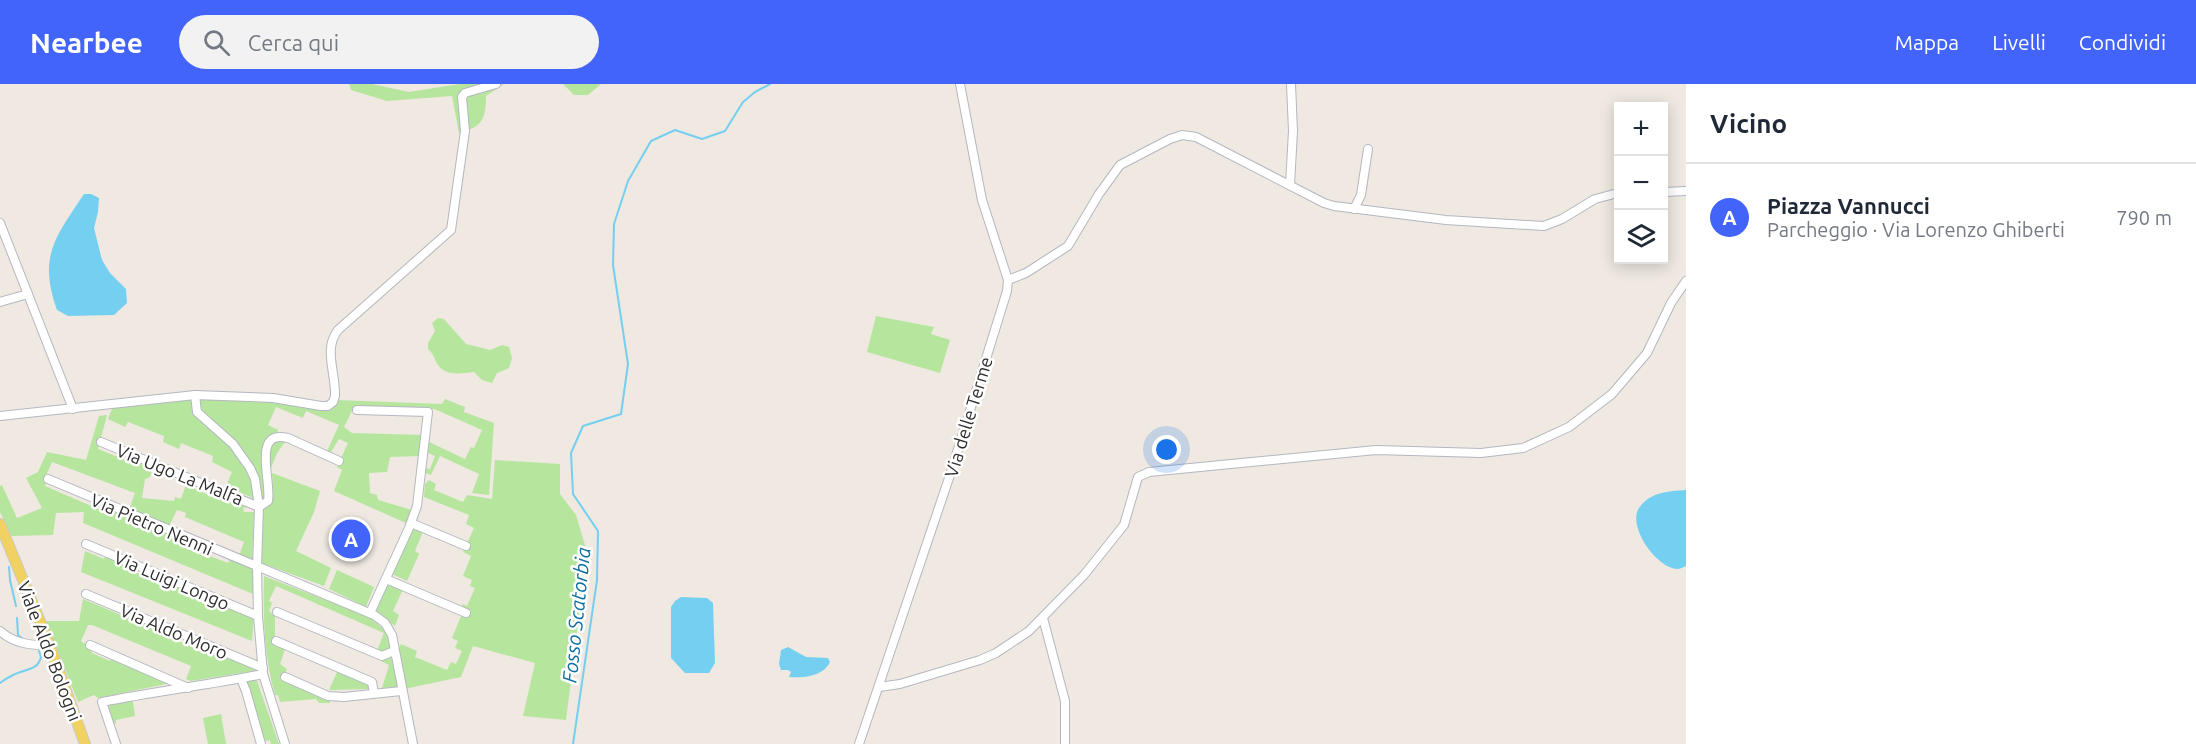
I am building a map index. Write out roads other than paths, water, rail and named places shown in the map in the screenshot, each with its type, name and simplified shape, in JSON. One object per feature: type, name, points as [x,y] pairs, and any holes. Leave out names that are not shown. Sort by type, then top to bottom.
[{"type":"main road","name":"Viale Aldo Bologni","points":[[0,524],[50,646],[85,744]]},
{"type":"street","points":[[0,416],[195,395],[273,398],[328,406],[333,402],[335,387],[330,346],[332,338],[338,330],[451,230],[464,142],[462,97],[465,93],[496,84]]},
{"type":"street","points":[[960,84],[982,200],[1008,280],[1026,273],[1068,246],[1099,194],[1120,165],[1170,138],[1182,135],[1196,137],[1324,203],[1354,209],[1446,220],[1544,226],[1562,219],[1595,199],[1614,194]]},
{"type":"street","points":[[1290,185],[1293,131],[1291,84]]},
{"type":"street","points":[[1354,209],[1361,195],[1368,149]]},
{"type":"street","points":[[1668,192],[1686,191]]},
{"type":"street","points":[[0,223],[73,409]]},
{"type":"street","name":"Via delle Terme","points":[[859,744],[950,475],[1002,308],[1008,280]]},
{"type":"street","points":[[879,687],[922,677],[996,653],[1029,631],[1084,575],[1124,525],[1138,477],[1149,472],[1376,450],[1481,453],[1523,448],[1569,427],[1612,394],[1647,353],[1671,303],[1686,281]]},
{"type":"street","points":[[0,302],[28,294]]},
{"type":"street","points":[[195,395],[197,412],[233,444],[250,468],[257,488],[259,507],[258,616],[263,671],[285,744]]},
{"type":"street","points":[[357,410],[428,412],[417,506],[370,613],[385,623],[392,635],[413,744]]},
{"type":"street","points":[[259,507],[268,501],[270,491],[265,460],[266,446],[272,439],[280,436],[288,438],[339,461]]},
{"type":"street","name":"Via Ugo La Malfa","points":[[101,442],[259,507]]},
{"type":"street","name":"Via Pietro Nenni","points":[[48,479],[370,613]]},
{"type":"street","points":[[411,523],[466,546]]},
{"type":"street","name":"Via Luigi Longo","points":[[86,544],[258,616]]},
{"type":"street","points":[[386,579],[466,613]]},
{"type":"street","name":"Via Aldo Moro","points":[[86,594],[263,671]]},
{"type":"street","points":[[278,612],[382,656],[394,651]]},
{"type":"street","points":[[1043,618],[1065,701],[1065,744]]},
{"type":"street","points":[[0,631],[24,644],[50,646]]},
{"type":"street","points":[[276,641],[372,682],[374,693]]},
{"type":"street","points":[[90,645],[189,688]]},
{"type":"street","points":[[116,744],[102,702],[241,679],[263,671]]},
{"type":"street","points":[[285,677],[328,696],[344,697],[402,691]]},
{"type":"street","points":[[241,679],[261,744]]},
{"type":"water","points":[[84,194],[91,194],[99,198],[94,228],[102,260],[110,273],[126,289],[127,303],[114,315],[68,316],[57,310],[52,291],[49,275],[52,248]]},
{"type":"water","points":[[1686,490],[1686,566],[1677,569],[1661,562],[1646,545],[1640,535],[1636,516],[1643,503],[1654,496]]},
{"type":"water","points":[[681,597],[707,598],[713,603],[715,663],[709,673],[685,673],[671,658],[671,607]]},
{"type":"water","points":[[788,647],[806,657],[828,658],[830,662],[817,674],[806,677],[789,677],[791,672],[781,670],[779,664],[781,650]]},
{"type":"waterway","name":"Fosso Scatorbia","points":[[573,744],[597,580],[598,531],[573,494],[571,453],[583,426],[621,414],[628,364],[613,265],[614,224],[628,181],[651,141],[675,130],[702,139],[725,131],[743,102],[770,84]]},
{"type":"waterway","points":[[9,567],[16,606]]},
{"type":"waterway","points":[[17,618],[18,635],[23,639]]},
{"type":"waterway","points":[[0,683],[37,665],[41,657],[39,651]]},
{"type":"place","name":"Piazza Vannucci","points":[[351,539]]}]
